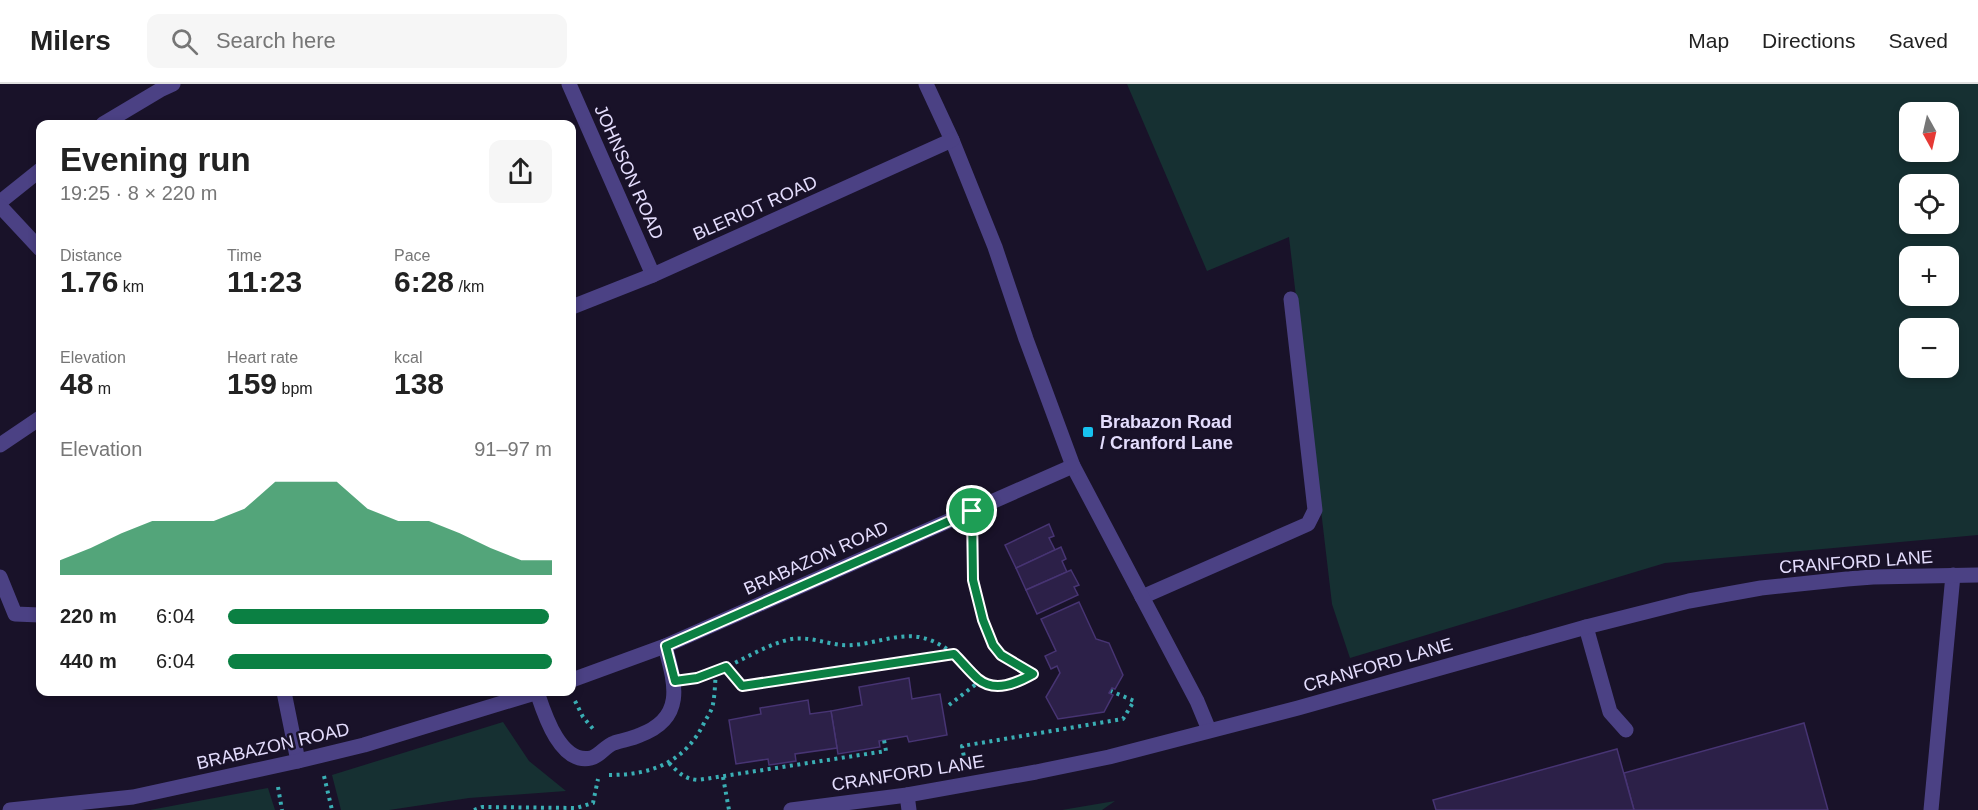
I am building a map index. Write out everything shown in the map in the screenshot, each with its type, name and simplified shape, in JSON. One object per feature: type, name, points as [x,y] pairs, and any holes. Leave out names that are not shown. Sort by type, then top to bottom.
[{"type":"street","points":[[110,120],[173,84]]},
{"type":"street","name":"JOHNSON ROAD","points":[[569,84],[653,275]]},
{"type":"street","points":[[926,84],[952,140],[994,247],[1073,466],[1197,701],[1209,730]]},
{"type":"street","name":"BLERIOT ROAD","points":[[576,305],[653,275],[952,140]]},
{"type":"street","points":[[36,173],[0,204],[36,244]]},
{"type":"street","points":[[1142,597],[1308,524],[1315,510],[1291,299]]},
{"type":"street","points":[[0,445],[36,421]]},
{"type":"street","name":"BRABAZON ROAD","points":[[576,679],[666,646],[1073,466]]},
{"type":"street","points":[[1930,810],[1953,575]]},
{"type":"street","name":"CRANFORD LANE","points":[[791,810],[908,802],[1108,757],[1298,708],[1586,627],[1689,601],[1761,588],[1873,577],[1978,575]]},
{"type":"street","points":[[0,577],[15,614],[36,615]]},
{"type":"street","points":[[1586,627],[1610,712],[1626,730]]},
{"type":"street","points":[[539,696],[545,717],[560,744],[574,756],[588,759],[596,756],[611,744],[642,735],[663,723],[673,704],[675,681],[666,646]]},
{"type":"street","points":[[285,696],[298,761]]},
{"type":"street","name":"BRABAZON ROAD","points":[[9,810],[133,797],[298,761],[364,745],[525,696]]},
{"type":"path","points":[[675,681],[697,678],[788,639],[813,639],[842,645],[908,636],[939,644],[954,654],[980,681],[1001,687],[1019,682],[1033,674],[1001,655],[993,645],[983,620],[973,580],[972,511]]},
{"type":"path","points":[[726,667],[742,686],[954,654]]},
{"type":"path","points":[[950,705],[980,681]]},
{"type":"path","points":[[962,746],[1123,719],[1134,701],[1111,691]]},
{"type":"path","points":[[574,698],[583,717],[611,744]]},
{"type":"path","points":[[669,763],[688,780],[723,777],[776,766],[886,751],[884,740]]},
{"type":"path","points":[[319,756],[332,810]]},
{"type":"path","points":[[723,777],[729,810]]},
{"type":"path","points":[[474,810],[482,807]]},
{"type":"green space","points":[[1127,84],[1978,84],[1978,535],[1665,563],[1350,658],[1332,604],[1289,237],[1207,271]]},
{"type":"green space","points":[[503,722],[529,761],[566,791],[469,798],[389,810],[341,810],[332,775]]},
{"type":"green space","points":[[268,788],[275,810],[150,810]]},
{"type":"green space","points":[[1115,801],[1102,810],[1062,810]]},
{"type":"building","points":[[1049,524],[1054,536],[1049,538],[1055,550],[1016,568],[1005,545]]},
{"type":"building","points":[[1061,547],[1066,559],[1062,561],[1067,572],[1026,590],[1016,568]]},
{"type":"building","points":[[1071,570],[1079,585],[1074,587],[1078,595],[1037,614],[1026,590]]},
{"type":"building","points":[[1079,602],[1096,639],[1109,643],[1123,675],[1115,689],[1112,688],[1109,693],[1113,695],[1104,712],[1058,719],[1046,697],[1060,673],[1057,666],[1051,669],[1045,656],[1056,651],[1041,619]]},
{"type":"building","points":[[909,678],[912,699],[940,694],[947,735],[909,742],[907,736],[884,740],[879,741],[880,747],[838,754],[831,711],[862,705],[859,687]]},
{"type":"building","points":[[808,700],[810,714],[831,711],[837,748],[795,754],[796,761],[769,765],[768,759],[736,764],[729,720],[761,714],[760,708]]},
{"type":"building","points":[[1804,723],[1828,810],[1634,810],[1624,773]]},
{"type":"building","points":[[1617,749],[1634,810],[1436,810],[1433,800]]},
{"type":"place","name":"Brabazon Road / Cranford Lane","points":[[1088,432]]},
{"type":"route","points":[[972,511],[971,561],[973,580],[983,620],[993,645],[1001,655],[1033,674],[1019,682],[1001,687],[980,681],[954,654],[742,686],[726,667],[697,678],[675,681],[666,646],[972,511]]}]
